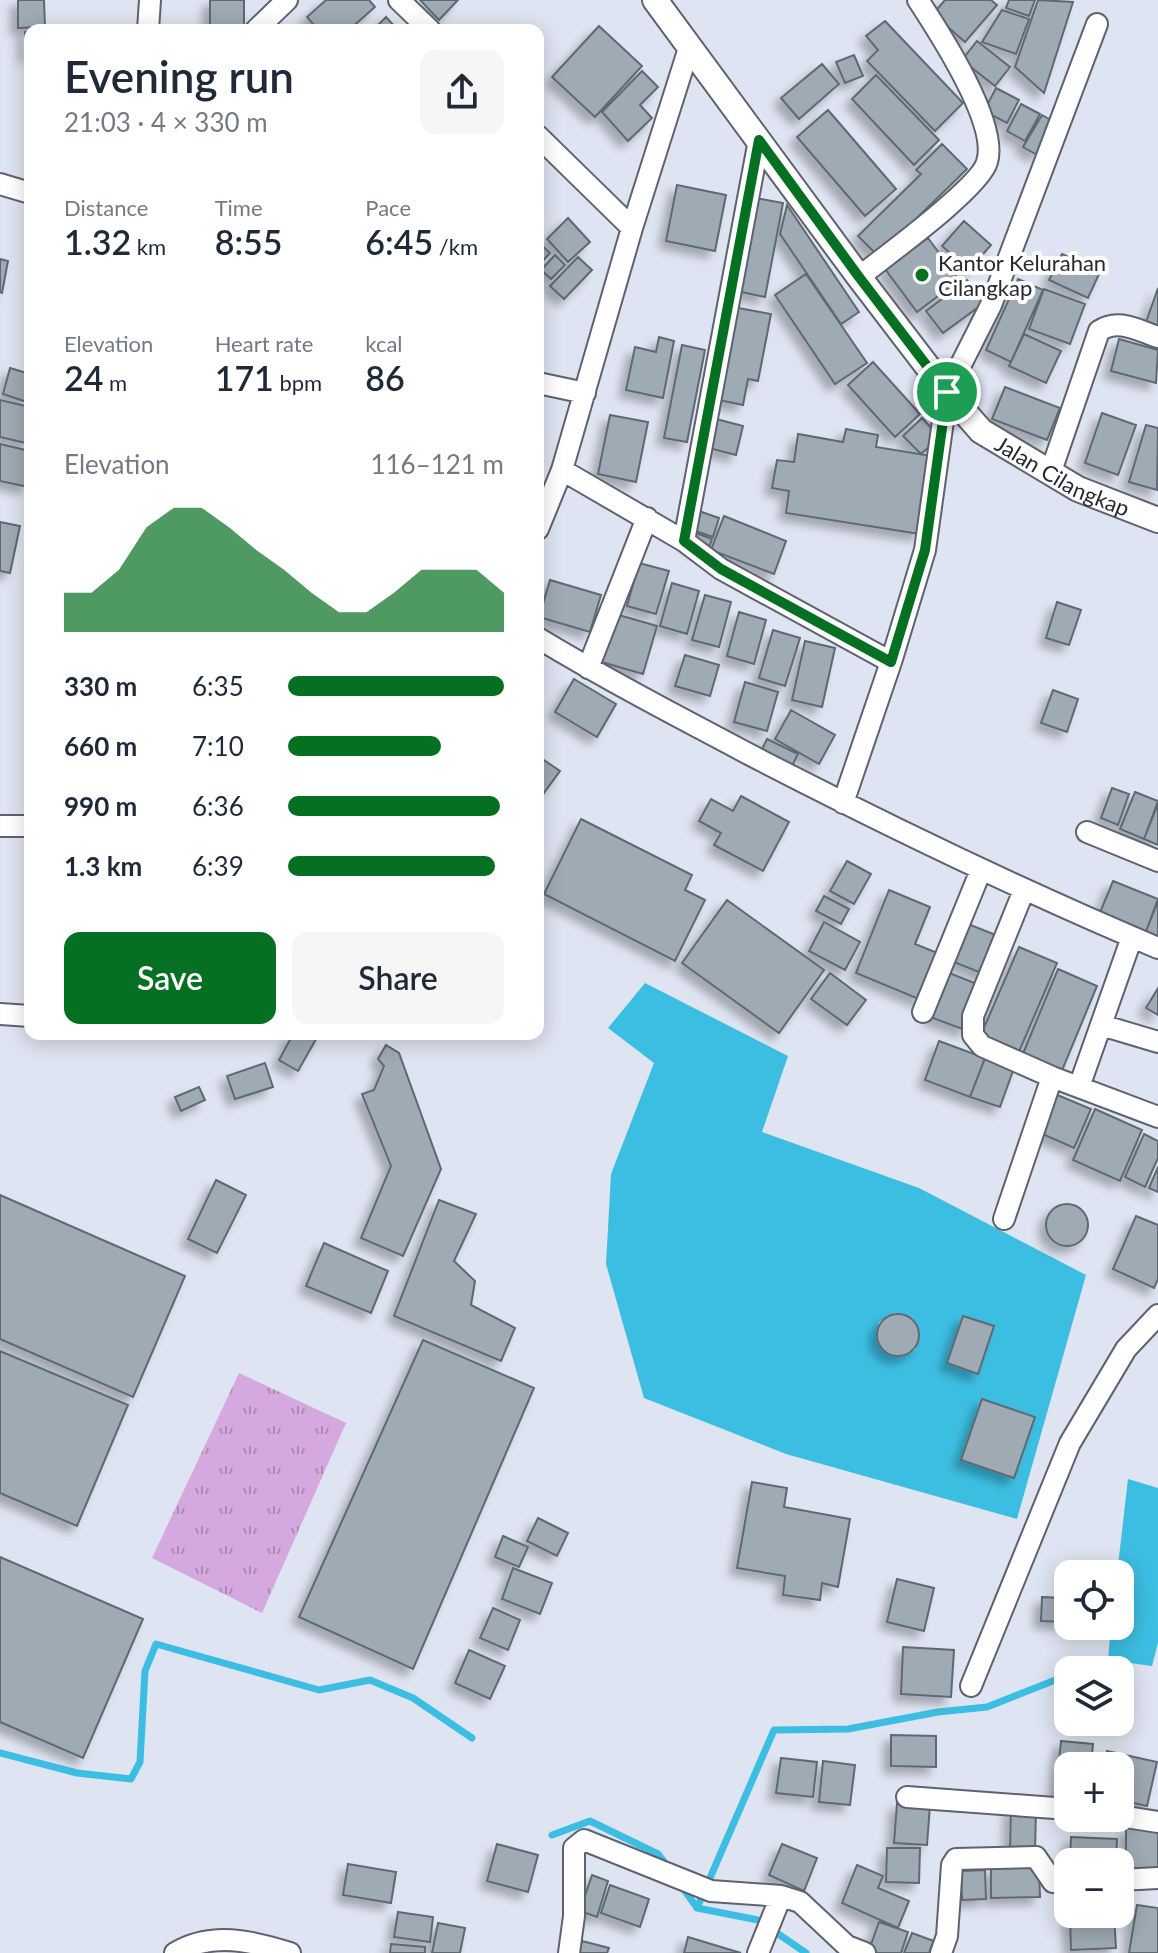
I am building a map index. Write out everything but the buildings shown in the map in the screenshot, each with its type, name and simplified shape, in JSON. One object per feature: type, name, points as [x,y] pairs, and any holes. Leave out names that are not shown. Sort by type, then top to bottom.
[{"type":"street","points":[[148,24],[150,0]]},
{"type":"street","points":[[262,24],[287,0]]},
{"type":"street","points":[[399,0],[424,24]]},
{"type":"street","name":"Jalan Cilangkap","points":[[655,0],[859,277],[947,392],[981,431],[1078,489],[1158,520]]},
{"type":"street","points":[[859,277],[938,214],[979,177],[988,161],[987,135],[965,75],[918,0]]},
{"type":"street","points":[[843,803],[925,550],[947,392],[991,305],[1097,24]]},
{"type":"street","points":[[544,514],[562,470],[632,228],[689,48]]},
{"type":"street","points":[[684,541],[759,140]]},
{"type":"street","points":[[544,142],[632,228]]},
{"type":"street","points":[[0,184],[24,191]]},
{"type":"street","points":[[1050,474],[1099,331],[1110,324],[1122,325],[1158,337]]},
{"type":"street","points":[[544,384],[585,393]]},
{"type":"street","points":[[562,470],[684,541],[721,569],[891,662]]},
{"type":"street","points":[[588,668],[647,518]]},
{"type":"street","points":[[544,642],[843,803],[1024,890],[1158,948]]},
{"type":"street","points":[[0,826],[24,826]]},
{"type":"street","points":[[1087,832],[1158,861]]},
{"type":"street","points":[[923,1012],[981,870]]},
{"type":"street","points":[[1024,890],[973,1016],[973,1035],[982,1046],[1052,1077],[1158,1117]]},
{"type":"street","points":[[1079,1087],[1132,937]]},
{"type":"street","points":[[0,1014],[24,1016]]},
{"type":"street","points":[[1101,1025],[1158,1042]]},
{"type":"street","points":[[1004,1219],[1052,1077]]},
{"type":"street","points":[[971,1686],[1070,1443],[1126,1349],[1158,1315]]},
{"type":"street","points":[[907,1797],[1054,1808]]},
{"type":"street","points":[[1134,1818],[1158,1822]]},
{"type":"street","points":[[569,1953],[574,1916],[574,1848],[579,1842],[588,1840],[711,1891],[781,1896],[800,1902],[851,1951]]},
{"type":"street","points":[[941,1953],[947,1936],[952,1865],[956,1859],[1036,1857],[1054,1882]]},
{"type":"street","points":[[1134,1879],[1158,1878]]},
{"type":"street","points":[[758,1953],[781,1896]]},
{"type":"street","points":[[175,1953],[217,1940],[238,1939],[290,1953]]},
{"type":"green space","points":[[239,1373],[346,1423],[262,1613],[152,1558]]},
{"type":"water","points":[[645,983],[788,1056],[762,1132],[919,1188],[1086,1275],[1017,1519],[786,1454],[644,1398],[606,1264],[611,1174],[654,1063],[608,1028]],"holes":[[[895,1313],[912,1318],[920,1333],[915,1350],[901,1356],[884,1351],[876,1338],[879,1322]],[[962,1316],[994,1327],[978,1374],[947,1363]],[[982,1399],[1035,1418],[1014,1478],[962,1460]]]},
{"type":"water","points":[[1128,1479],[1158,1488],[1158,1643],[1152,1666],[1134,1664],[1134,1656],[1108,1656],[1110,1640],[1134,1640],[1134,1560],[1119,1560]]},
{"type":"waterway","points":[[0,1753],[77,1773],[131,1779],[140,1762],[145,1671],[156,1644],[319,1690],[370,1680],[413,1698],[472,1738]]},
{"type":"waterway","points":[[697,1908],[774,1730],[848,1729],[938,1712],[987,1707],[1054,1681]]},
{"type":"waterway","points":[[552,1835],[590,1821],[658,1854],[668,1867]]},
{"type":"waterway","points":[[680,1884],[697,1908],[758,1920],[806,1953]]},
{"type":"place","name":"Kantor Kelurahan Cilangkap","points":[[922,275]]},
{"type":"route","points":[[759,140],[859,277],[947,392],[925,550],[891,662],[721,569],[684,541],[759,140]]}]
